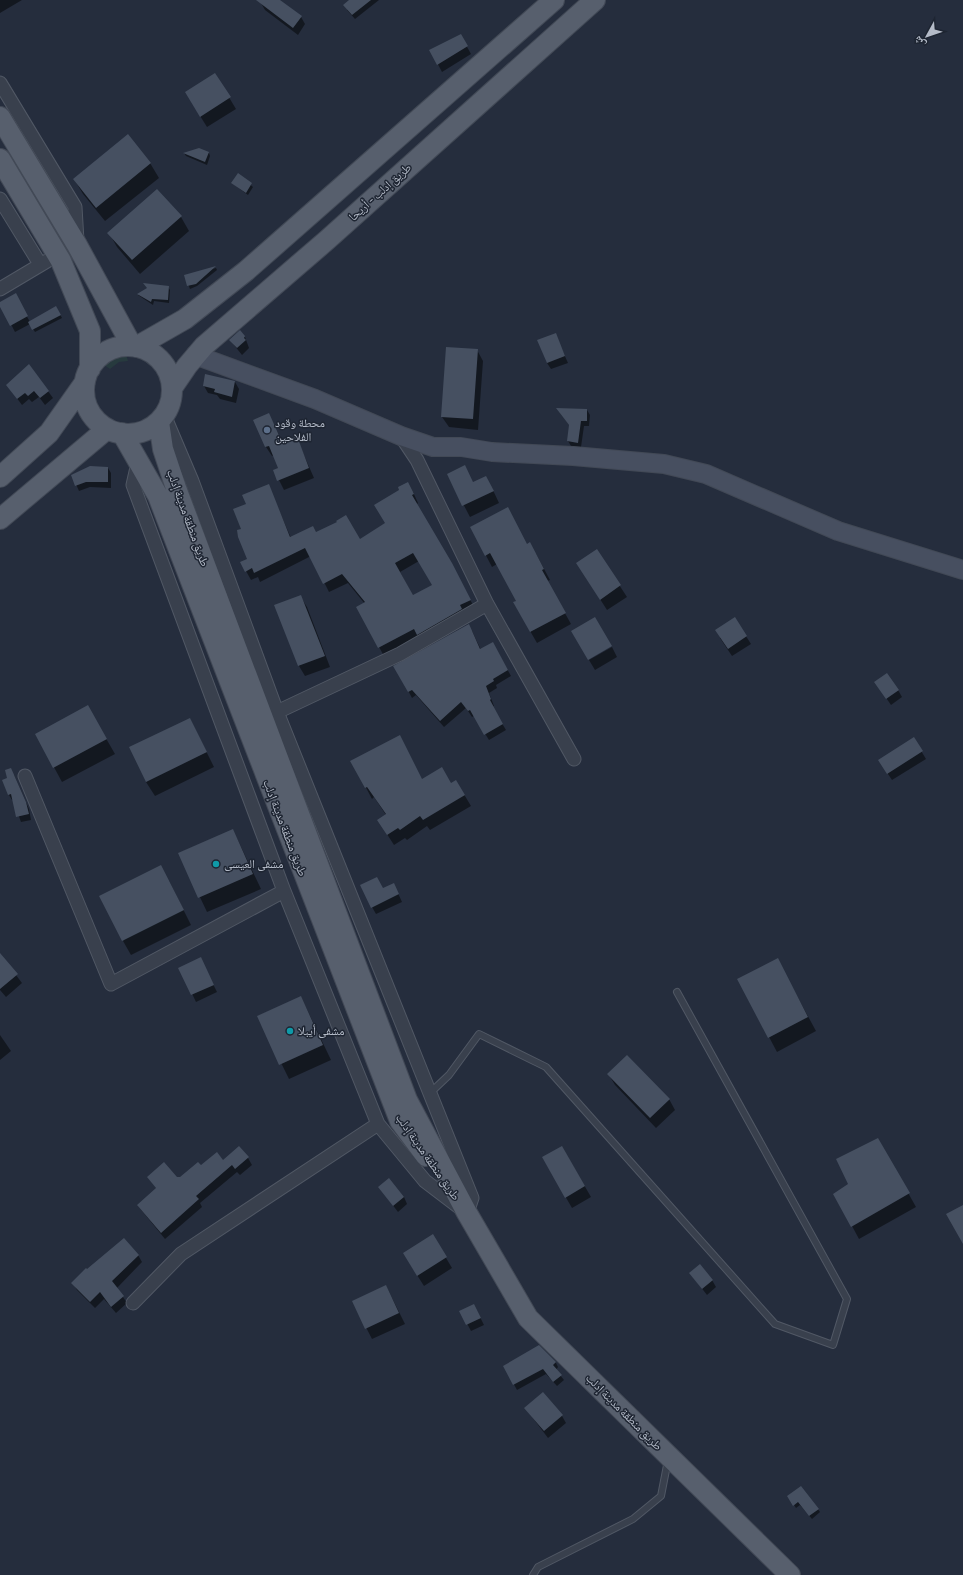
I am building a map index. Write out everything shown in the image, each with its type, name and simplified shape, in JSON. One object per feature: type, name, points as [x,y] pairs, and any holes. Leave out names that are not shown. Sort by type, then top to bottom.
[{"type":"main road","points":[[134,347],[185,318],[246,271],[554,0]]},
{"type":"main road","name":"طريق إدلب - أريحا","points":[[172,388],[195,355],[204,346],[327,240],[594,0]]},
{"type":"main road","points":[[0,117],[77,245],[134,347]]},
{"type":"main road","points":[[0,159],[49,260],[90,331],[87,375],[85,398],[90,412],[95,419],[114,431],[138,433],[146,431],[162,419],[170,403],[172,388],[168,372],[158,358],[144,349],[120,347],[108,351],[98,359],[87,375],[49,434],[0,477]]},
{"type":"main road","name":"طريق منطقة مدينة إدلب","points":[[162,419],[163,449],[176,488],[407,1100],[467,1213],[528,1318],[790,1575]]},
{"type":"main road","points":[[0,519],[114,431]]},
{"type":"main road","name":"طريق منطقة مدينة إدلب","points":[[114,431],[138,463],[158,496],[400,1121],[467,1213]]},
{"type":"street","points":[[0,83],[75,207],[77,245]]},
{"type":"street","points":[[0,200],[49,260],[0,289]]},
{"type":"street","points":[[195,355],[315,399],[401,436],[432,447],[461,447],[492,452],[573,456],[664,464],[706,474],[838,531],[963,570]]},
{"type":"street","points":[[138,463],[133,485],[284,891],[378,1124],[425,1181],[467,1213],[472,1198],[277,712],[192,481],[162,419]]},
{"type":"street","points":[[401,436],[417,460],[487,604],[574,759]]},
{"type":"street","points":[[277,712],[400,654],[487,604]]},
{"type":"street","points":[[25,776],[111,984],[284,891]]},
{"type":"street","points":[[133,1303],[182,1254],[378,1124]]},
{"type":"lane","points":[[430,1093],[448,1075],[478,1034],[546,1067],[775,1324],[832,1345],[847,1298],[677,992]]},
{"type":"lane","points":[[532,1575],[538,1567],[633,1518],[661,1496],[669,1457]]},
{"type":"green space","points":[[126,354],[128,361],[119,362],[110,369],[104,365],[116,356]]},
{"type":"building","points":[[256,0],[280,0],[302,16],[293,28]]},
{"type":"building","points":[[349,0],[371,0],[352,15],[343,5]]},
{"type":"building","points":[[461,34],[468,46],[437,65],[429,50]]},
{"type":"building","points":[[215,73],[231,97],[200,117],[185,92]]},
{"type":"building","points":[[128,134],[151,163],[96,208],[73,179]]},
{"type":"building","points":[[199,148],[209,152],[205,162],[183,153]]},
{"type":"building","points":[[238,173],[252,183],[246,193],[231,183]]},
{"type":"building","points":[[157,189],[182,216],[132,260],[107,233]]},
{"type":"building","points":[[216,266],[196,284],[187,286],[184,275]]},
{"type":"building","points":[[143,283],[169,286],[168,300],[152,299],[151,302],[137,294],[147,288]]},
{"type":"building","points":[[16,293],[28,316],[10,326],[0,307],[0,302]]},
{"type":"building","points":[[56,306],[61,315],[32,330],[28,322]]},
{"type":"building","points":[[240,330],[245,336],[244,338],[246,340],[237,348],[229,340]]},
{"type":"building","points":[[556,333],[565,356],[547,363],[537,340]]},
{"type":"building","points":[[446,347],[478,349],[473,419],[441,417]]},
{"type":"building","points":[[29,364],[49,391],[40,398],[34,391],[28,396],[25,393],[17,399],[6,385]]},
{"type":"building","points":[[205,374],[235,381],[232,397],[214,392],[215,389],[203,386]]},
{"type":"building","points":[[556,408],[587,409],[587,421],[581,421],[578,443],[567,441],[569,425]]},
{"type":"building","points":[[269,413],[282,442],[297,436],[309,468],[277,481],[273,470],[278,468],[269,446],[265,447],[253,420]]},
{"type":"building","points":[[465,465],[473,482],[486,476],[494,491],[462,506],[447,474]]},
{"type":"building","points":[[90,466],[108,467],[108,482],[86,482],[75,486],[71,475]]},
{"type":"building","points":[[408,482],[414,494],[412,495],[452,563],[471,600],[460,605],[462,609],[417,635],[414,629],[378,648],[356,607],[365,602],[342,574],[323,584],[305,548],[254,573],[252,568],[245,572],[240,562],[247,559],[238,537],[237,530],[241,529],[233,509],[246,504],[242,495],[269,484],[290,537],[313,526],[316,532],[337,522],[336,521],[346,515],[360,539],[385,523],[374,505],[399,490],[398,487]],"holes":[[[413,553],[432,585],[413,595],[395,563]]]},
{"type":"building","points":[[508,507],[527,544],[530,542],[544,569],[542,570],[566,613],[530,632],[513,602],[516,601],[490,553],[485,556],[470,527]]},
{"type":"building","points":[[597,549],[621,585],[600,600],[576,563]]},
{"type":"building","points":[[301,595],[325,656],[298,666],[274,605]]},
{"type":"building","points":[[595,617],[612,646],[588,660],[571,631]]},
{"type":"building","points":[[735,617],[747,636],[728,649],[715,630]]},
{"type":"building","points":[[469,624],[480,649],[493,642],[508,670],[493,679],[494,681],[486,686],[491,699],[490,700],[503,724],[484,735],[470,710],[468,711],[461,702],[440,721],[412,690],[408,692],[393,666]]},
{"type":"building","points":[[887,673],[899,690],[886,699],[874,682]]},
{"type":"building","points":[[88,705],[107,739],[53,768],[35,734]]},
{"type":"building","points":[[190,718],[207,752],[146,782],[129,747]]},
{"type":"building","points":[[400,735],[422,779],[442,767],[451,783],[456,780],[465,795],[423,820],[420,816],[400,830],[398,828],[387,835],[377,820],[386,814],[367,787],[365,788],[350,761]]},
{"type":"building","points":[[914,737],[923,751],[887,774],[878,760]]},
{"type":"building","points":[[11,768],[26,802],[29,814],[16,817],[11,794],[8,795],[2,780],[7,778],[5,770]]},
{"type":"building","name":"مشفى العيسى","points":[[233,829],[253,874],[198,898],[178,853]]},
{"type":"building","points":[[161,865],[184,910],[122,941],[99,896]]},
{"type":"building","points":[[377,877],[383,888],[394,883],[399,894],[371,908],[360,885]]},
{"type":"building","points":[[0,953],[18,974],[0,989]]},
{"type":"building","points":[[201,957],[214,985],[191,995],[178,968]]},
{"type":"building","points":[[778,958],[808,1017],[768,1038],[737,979]]},
{"type":"building","name":"مشفى أيبلا","points":[[301,996],[323,1045],[279,1065],[257,1016]]},
{"type":"building","points":[[627,1055],[670,1099],[650,1118],[607,1074]]},
{"type":"building","points":[[878,1138],[910,1193],[851,1227],[833,1194],[848,1184],[836,1159]]},
{"type":"building","points":[[239,1146],[249,1157],[235,1169],[232,1165],[196,1196],[199,1199],[161,1233],[137,1205],[156,1188],[147,1177],[164,1162],[177,1177],[180,1177],[198,1162],[201,1165],[217,1152],[223,1160]]},
{"type":"building","points":[[562,1146],[585,1186],[565,1198],[542,1157]]},
{"type":"building","points":[[389,1178],[404,1197],[393,1206],[378,1187]]},
{"type":"building","points":[[963,1205],[963,1244],[946,1214]]},
{"type":"building","points":[[433,1234],[447,1257],[417,1276],[403,1253]]},
{"type":"building","points":[[124,1238],[139,1255],[112,1281],[124,1296],[111,1307],[100,1292],[90,1302],[71,1283],[86,1268],[87,1269]]},
{"type":"building","points":[[700,1264],[713,1280],[702,1289],[689,1273]]},
{"type":"building","points":[[386,1285],[399,1313],[365,1329],[352,1301]]},
{"type":"building","points":[[474,1304],[481,1318],[466,1325],[459,1311]]},
{"type":"building","points":[[539,1345],[556,1362],[553,1365],[562,1375],[553,1382],[543,1369],[513,1385],[503,1366]]},
{"type":"building","points":[[543,1392],[563,1415],[544,1431],[524,1408]]},
{"type":"building","points":[[801,1486],[819,1509],[809,1516],[798,1502],[793,1506],[787,1496]]},
{"type":"place","name":"محطة وقود الفلاحين","points":[[267,430]]},
{"type":"place","name":"مشفى العيسى","points":[[216,864]]},
{"type":"place","name":"مشفى أيبلا","points":[[290,1031]]}]
